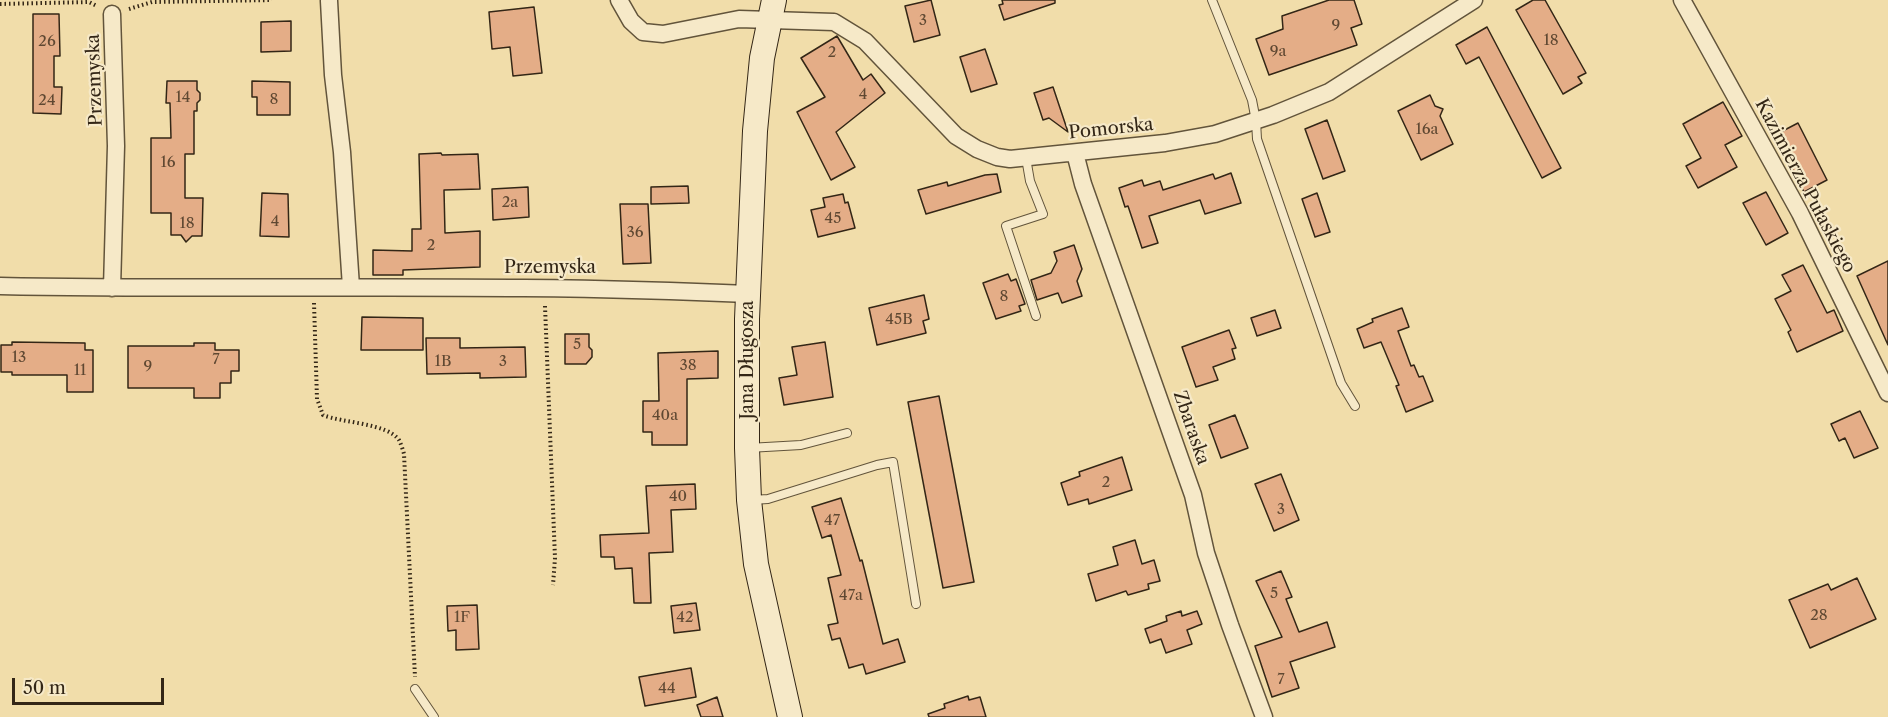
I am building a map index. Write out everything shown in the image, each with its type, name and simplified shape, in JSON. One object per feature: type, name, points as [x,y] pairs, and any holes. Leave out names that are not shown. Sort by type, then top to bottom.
[{"type":"street","name":"Pomorska","points":[[619,0],[631,21],[643,32],[663,34],[739,20],[772,10],[834,22],[865,41],[956,136],[967,144],[997,157],[1026,158],[1165,143],[1205,136],[1256,121],[1329,92],[1474,0]]},
{"type":"street","name":"Kazimierza Pułaskiego","points":[[1682,0],[1800,213],[1888,393]]},
{"type":"street","points":[[329,1],[351,287]]},
{"type":"street","name":"Jana Długosza","points":[[772,10],[762,58],[755,131],[748,294],[747,448],[749,500],[756,564],[790,717]]},
{"type":"street","name":"Przemyska","points":[[112,14],[116,146],[112,288]]},
{"type":"street","name":"Zbaraska","points":[[1075,153],[1083,184],[1193,495],[1206,553],[1264,717]]},
{"type":"street","name":"Przemyska","points":[[0,286],[544,287],[748,294]]},
{"type":"lane","points":[[1212,0],[1252,100],[1257,139],[1341,382],[1354,406]]},
{"type":"lane","points":[[1026,158],[1030,181],[1043,214],[1006,226],[1036,316]]},
{"type":"lane","points":[[747,448],[801,445],[847,433]]},
{"type":"lane","points":[[749,500],[768,499],[892,462],[916,604]]},
{"type":"lane","points":[[415,689],[434,717]]},
{"type":"path","points":[[0,4],[89,2],[112,14],[152,2],[272,0]]},
{"type":"path","points":[[313,287],[316,399],[323,415],[333,420],[359,423],[381,429],[398,439],[404,454],[415,689]]},
{"type":"path","points":[[544,287],[555,558],[554,585]]},
{"type":"building","points":[[931,0],[940,35],[914,42],[905,6]]},
{"type":"building","points":[[1002,0],[1055,0],[1055,3],[1004,20],[999,5],[1003,4]]},
{"type":"building","points":[[1329,0],[1354,0],[1362,24],[1351,28],[1357,45],[1269,75],[1256,39],[1283,29],[1282,16]]},
{"type":"building","points":[[1533,0],[1545,0],[1586,73],[1578,77],[1582,83],[1563,94],[1516,10]]},
{"type":"building","points":[[534,7],[542,73],[513,76],[510,47],[492,49],[489,12]]},
{"type":"building","points":[[33,14],[59,14],[60,56],[54,56],[54,87],[62,87],[61,114],[33,113]]},
{"type":"building","points":[[291,21],[291,51],[261,52],[261,22]]},
{"type":"building","points":[[1487,27],[1561,168],[1542,178],[1479,57],[1466,64],[1456,45]]},
{"type":"building","points":[[837,36],[863,80],[871,74],[885,93],[836,132],[855,167],[831,180],[797,112],[825,97],[801,58]]},
{"type":"building","points":[[985,49],[997,84],[971,92],[960,57]]},
{"type":"building","points":[[167,81],[197,81],[197,90],[200,93],[197,111],[194,111],[194,154],[185,154],[185,198],[203,198],[202,236],[192,236],[186,242],[181,235],[171,235],[171,213],[151,213],[151,138],[171,138],[170,103],[166,103]]},
{"type":"building","points":[[252,81],[290,82],[290,115],[257,115],[257,97],[252,97]]},
{"type":"building","points":[[1053,87],[1068,132],[1049,118],[1043,120],[1034,93]]},
{"type":"building","points":[[1430,95],[1435,106],[1443,109],[1440,116],[1453,144],[1421,160],[1398,111]]},
{"type":"building","points":[[1723,102],[1742,136],[1725,145],[1737,167],[1698,188],[1686,166],[1701,158],[1683,124]]},
{"type":"building","points":[[1327,120],[1345,171],[1323,179],[1305,129]]},
{"type":"building","points":[[1798,123],[1827,180],[1804,192],[1775,135]]},
{"type":"building","points":[[441,153],[442,155],[478,154],[480,189],[444,190],[445,233],[480,231],[480,267],[403,270],[403,275],[373,275],[373,250],[412,251],[412,229],[421,229],[419,154]]},
{"type":"building","points":[[1231,173],[1241,203],[1205,214],[1200,200],[1149,216],[1158,243],[1142,248],[1128,206],[1125,207],[1119,188],[1142,180],[1144,186],[1160,181],[1163,190],[1213,174],[1215,179]]},
{"type":"building","points":[[997,174],[1001,192],[926,214],[918,190],[947,182],[948,186],[985,175]]},
{"type":"building","points":[[688,186],[689,203],[651,204],[651,187]]},
{"type":"building","points":[[528,187],[529,217],[493,220],[492,189]]},
{"type":"building","points":[[1766,192],[1788,233],[1766,245],[1743,203]]},
{"type":"building","points":[[262,193],[288,194],[289,237],[260,236]]},
{"type":"building","points":[[1317,193],[1330,232],[1315,237],[1302,199]]},
{"type":"building","points":[[843,194],[845,203],[848,202],[855,228],[818,237],[811,210],[825,207],[823,198]]},
{"type":"building","points":[[620,204],[648,204],[651,263],[623,264]]},
{"type":"building","points":[[1074,245],[1082,269],[1077,281],[1082,296],[1062,303],[1058,293],[1037,300],[1031,280],[1051,273],[1057,261],[1054,252]]},
{"type":"building","points":[[1888,261],[1888,345],[1857,276]]},
{"type":"building","points":[[1803,265],[1827,313],[1834,310],[1843,331],[1797,352],[1788,332],[1791,330],[1775,299],[1791,291],[1782,275]]},
{"type":"building","points":[[1008,274],[1011,281],[1016,279],[1025,304],[1019,306],[1021,311],[996,319],[983,283]]},
{"type":"building","points":[[924,295],[929,319],[923,321],[926,333],[877,345],[869,308]]},
{"type":"building","points":[[1402,308],[1409,327],[1398,331],[1411,366],[1414,365],[1419,377],[1423,376],[1433,401],[1406,412],[1396,386],[1399,385],[1381,342],[1364,348],[1357,329],[1373,322],[1372,319]]},
{"type":"building","points":[[1275,310],[1281,328],[1257,336],[1251,318]]},
{"type":"building","points":[[362,317],[423,318],[423,350],[361,350]]},
{"type":"building","points":[[1229,330],[1236,348],[1232,349],[1235,359],[1213,367],[1218,380],[1196,387],[1182,347]]},
{"type":"building","points":[[565,334],[589,334],[592,357],[586,364],[565,364]]},
{"type":"building","points":[[426,338],[460,338],[460,348],[525,347],[526,377],[480,378],[480,373],[427,374]]},
{"type":"building","points":[[12,342],[85,343],[85,350],[93,350],[93,392],[67,392],[67,375],[12,375],[12,372],[1,372],[1,345],[12,345]]},
{"type":"building","points":[[825,342],[833,397],[784,405],[779,378],[797,375],[792,347]]},
{"type":"building","points":[[194,343],[215,343],[215,350],[239,350],[239,371],[231,371],[231,383],[220,383],[220,398],[194,398],[194,388],[128,388],[128,346],[194,346]]},
{"type":"building","points":[[718,351],[718,378],[687,379],[687,445],[652,445],[652,432],[643,432],[643,401],[659,401],[658,353]]},
{"type":"building","points":[[939,396],[974,582],[943,588],[908,402]]},
{"type":"building","points":[[1860,411],[1878,448],[1854,458],[1845,438],[1839,441],[1831,424]]},
{"type":"building","points":[[1235,415],[1248,448],[1221,458],[1209,425]]},
{"type":"building","points":[[1122,457],[1132,490],[1089,504],[1088,499],[1068,505],[1061,483],[1080,476],[1079,472]]},
{"type":"building","points":[[1281,474],[1299,520],[1274,531],[1255,484]]},
{"type":"building","points":[[695,484],[696,509],[671,510],[673,552],[649,553],[651,603],[634,603],[632,568],[615,569],[614,557],[601,557],[600,535],[649,533],[646,486]]},
{"type":"building","points":[[841,498],[860,561],[862,560],[883,644],[898,639],[905,662],[866,674],[863,664],[849,668],[840,638],[832,640],[828,625],[838,623],[828,578],[841,575],[831,535],[822,538],[812,507]]},
{"type":"building","points":[[1135,540],[1142,564],[1154,560],[1160,581],[1148,584],[1149,589],[1128,595],[1126,591],[1096,601],[1088,574],[1118,565],[1113,547]]},
{"type":"building","points":[[1281,571],[1292,597],[1286,599],[1299,632],[1327,622],[1335,647],[1290,662],[1299,688],[1272,697],[1255,646],[1282,637],[1256,581]]},
{"type":"building","points":[[1857,578],[1876,619],[1810,648],[1789,600],[1828,584],[1831,590]]},
{"type":"building","points":[[696,603],[700,630],[674,633],[671,606]]},
{"type":"building","points":[[477,605],[479,649],[456,650],[456,630],[448,631],[447,606]]},
{"type":"building","points":[[1181,611],[1182,616],[1197,611],[1202,624],[1187,630],[1192,644],[1166,653],[1161,639],[1150,643],[1145,629],[1167,621],[1166,616]]},
{"type":"building","points":[[691,668],[696,697],[645,706],[639,677]]},
{"type":"building","points":[[968,696],[969,700],[980,697],[986,717],[929,717],[928,714],[945,708],[944,704]]},
{"type":"building","points":[[717,697],[723,717],[701,717],[697,705]]}]
